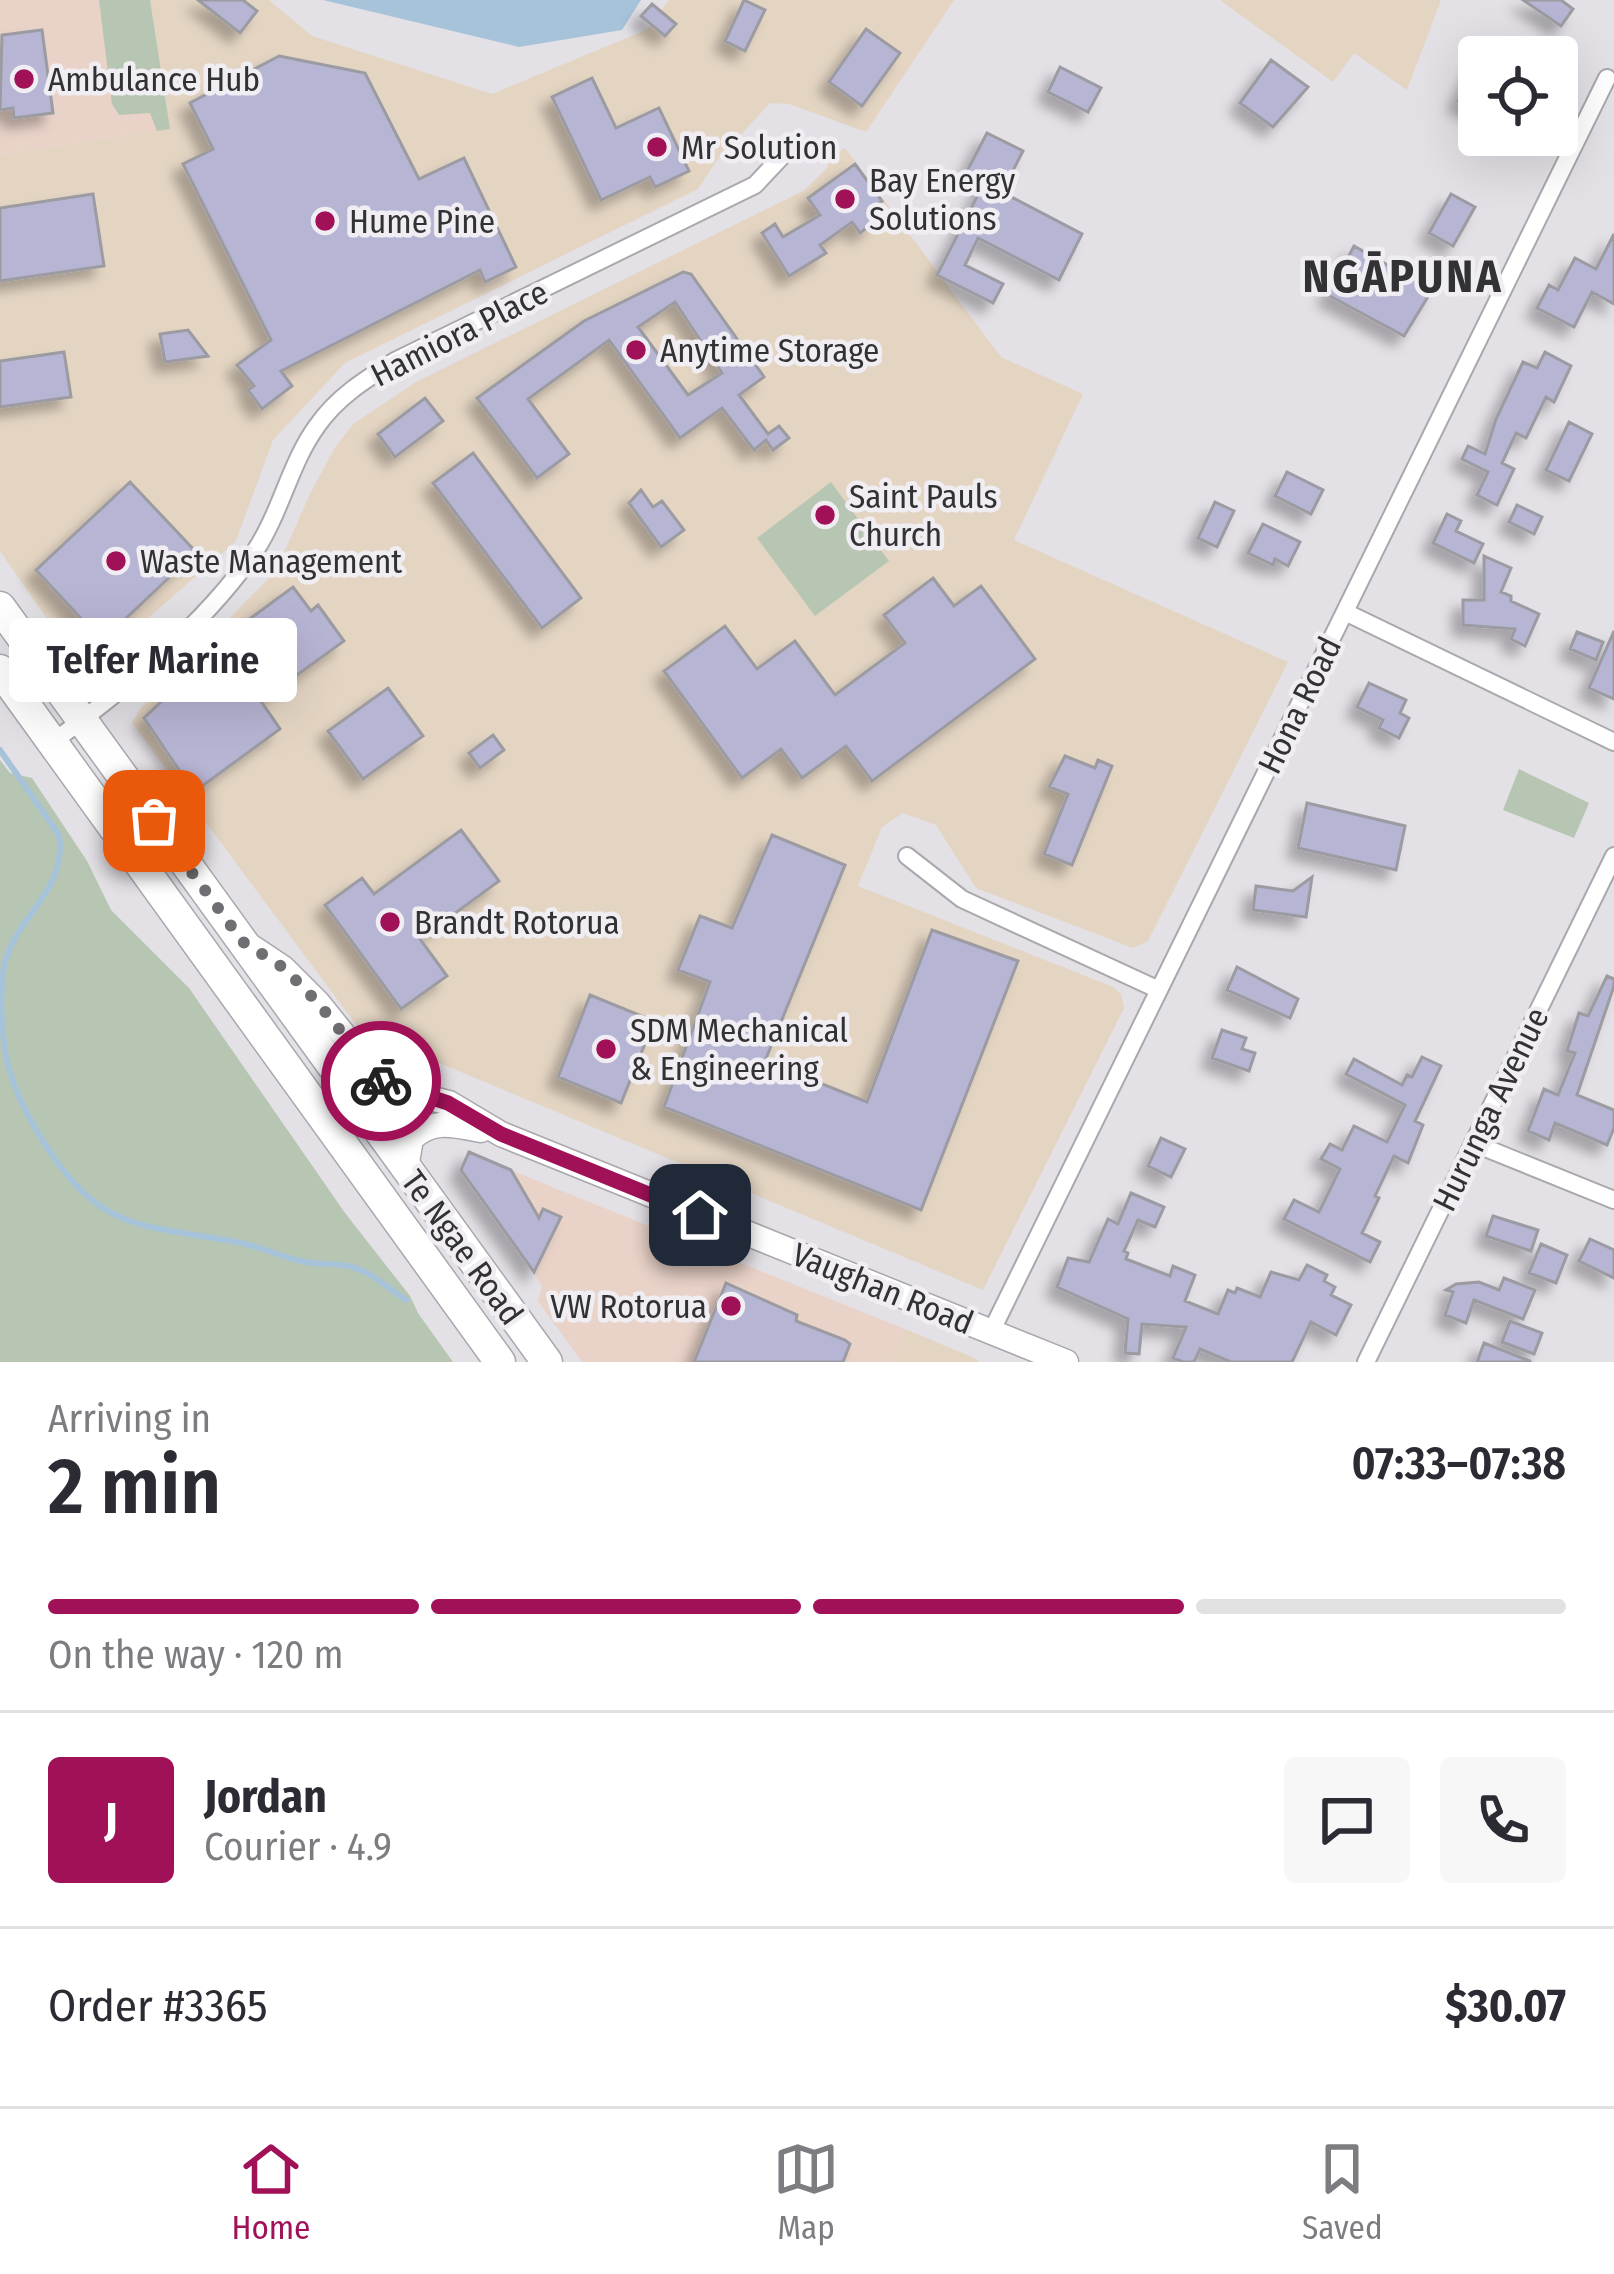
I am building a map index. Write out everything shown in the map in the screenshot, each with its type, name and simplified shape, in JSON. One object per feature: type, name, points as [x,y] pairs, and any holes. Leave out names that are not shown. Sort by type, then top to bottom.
[{"type":"highway","name":"Te Ngae Road","points":[[0,607],[547,1362]]},
{"type":"highway","name":"Te Ngae Road","points":[[0,670],[500,1362]]},
{"type":"street","name":"Hona Road","points":[[991,1332],[1607,78]]},
{"type":"street","name":"Hamiora Place","points":[[53,742],[180,636],[228,586],[280,508],[314,430],[360,383],[395,361],[755,185],[785,153]]},
{"type":"street","points":[[1345,612],[1614,742]]},
{"type":"street","points":[[907,856],[962,899],[1159,990]]},
{"type":"street","name":"Hurunga Avenue","points":[[1366,1362],[1614,856]]},
{"type":"street","name":"Vaughan Road","points":[[243,942],[284,968],[380,1080],[395,1089],[448,1103],[501,1134],[1066,1362]]},
{"type":"street","name":"Vaughan Road","points":[[406,1168],[411,1139],[425,1127],[446,1124],[501,1134]]},
{"type":"street","points":[[1473,1142],[1614,1200]]},
{"type":"shaded area","points":[[0,0],[150,0],[170,129],[0,155]]},
{"type":"shaded area","points":[[150,0],[269,0],[312,36],[492,94],[646,30],[669,0],[954,0],[866,132],[789,104],[770,103],[715,163],[698,189],[345,363],[273,440],[236,541],[104,657],[75,659],[0,551],[0,155],[169,129]]},
{"type":"shaded area","points":[[1220,0],[1441,0],[1407,90],[1354,53],[1333,82]]},
{"type":"shaded area","points":[[845,148],[1001,357],[1083,394],[1014,540],[1288,662],[1148,941],[1133,948],[976,888],[936,825],[903,813],[882,827],[858,886],[1121,994],[1124,1008],[983,1290],[360,1030],[132,723],[141,708],[276,571],[308,498],[353,424],[416,382],[805,190],[827,168],[829,159]]},
{"type":"shaded area","points":[[469,1152],[905,1329],[891,1362],[582,1362],[538,1301],[542,1287],[534,1272],[461,1170]]},
{"type":"shaded area","points":[[905,1329],[972,1357],[980,1362],[891,1362]]},
{"type":"green space","points":[[99,0],[150,0],[170,129],[157,131],[150,113],[119,115],[112,104]]},
{"type":"green space","points":[[831,482],[889,561],[815,616],[757,538]]},
{"type":"green space","points":[[0,760],[10,773],[32,778],[87,861],[111,910],[189,988],[453,1362],[0,1362]]},
{"type":"green space","points":[[1519,769],[1589,803],[1574,838],[1503,810]]},
{"type":"water","points":[[323,0],[641,0],[622,30],[519,47]]},
{"type":"building","points":[[198,0],[243,0],[257,11],[240,33]]},
{"type":"building","points":[[744,0],[765,10],[745,51],[725,41]]},
{"type":"building","points":[[1523,0],[1561,0],[1573,9],[1561,26]]},
{"type":"building","points":[[652,4],[676,24],[665,36],[641,16]]},
{"type":"building","points":[[866,29],[900,53],[862,106],[829,82]]},
{"type":"building","name":"Ambulance Hub","points":[[42,30],[53,113],[14,118],[13,108],[0,110],[2,35]]},
{"type":"building","name":"Hume Pine","points":[[279,56],[365,73],[419,179],[464,158],[516,267],[485,282],[480,270],[281,371],[292,386],[262,409],[248,390],[254,386],[237,365],[271,340],[183,164],[213,149],[190,103]]},
{"type":"building","points":[[1271,60],[1308,87],[1273,127],[1240,103]]},
{"type":"building","points":[[1060,67],[1101,88],[1088,112],[1048,92]]},
{"type":"building","points":[[592,78],[616,128],[659,108],[689,171],[655,187],[650,177],[601,200],[552,97]]},
{"type":"building","points":[[987,133],[1023,151],[1002,192],[1082,234],[1059,280],[978,238],[965,265],[1003,284],[993,303],[937,275],[985,181],[967,171]]},
{"type":"building","points":[[855,164],[882,201],[867,211],[875,222],[860,233],[852,222],[820,245],[826,253],[789,276],[762,233],[775,224],[783,237],[820,215],[808,198]]},
{"type":"building","points":[[93,194],[104,266],[0,281],[0,208]]},
{"type":"building","points":[[1451,194],[1475,207],[1453,246],[1429,233]]},
{"type":"building","points":[[1614,234],[1614,304],[1592,292],[1574,327],[1537,308],[1549,285],[1558,290],[1575,258],[1596,269]]},
{"type":"building","points":[[1354,246],[1432,290],[1404,336],[1328,295]]},
{"type":"building","points":[[683,272],[691,274],[764,377],[739,395],[768,434],[779,426],[789,438],[773,450],[766,440],[754,450],[722,408],[680,438],[609,340],[528,399],[569,454],[537,478],[477,398],[584,321]],"holes":[[[675,302],[722,373],[688,395],[638,327]]]},
{"type":"building","points":[[188,330],[208,356],[165,362],[160,334]]},
{"type":"building","points":[[64,352],[71,397],[0,407],[0,361]]},
{"type":"building","points":[[1545,352],[1571,366],[1554,402],[1546,397],[1526,438],[1516,433],[1502,463],[1514,469],[1497,505],[1477,495],[1488,472],[1462,459],[1468,446],[1485,454],[1523,362],[1537,368]]},
{"type":"building","points":[[425,398],[443,421],[395,457],[378,434]]},
{"type":"building","points":[[1569,422],[1592,434],[1569,481],[1546,470]]},
{"type":"building","points":[[473,453],[581,598],[542,628],[433,483]]},
{"type":"building","points":[[1287,472],[1323,490],[1311,514],[1275,496]]},
{"type":"building","name":"Waste Management","points":[[130,482],[196,552],[102,641],[36,570]]},
{"type":"building","points":[[641,490],[653,507],[662,501],[684,530],[661,547],[629,503]]},
{"type":"building","points":[[1215,502],[1234,511],[1217,547],[1198,538]]},
{"type":"building","points":[[1517,505],[1542,517],[1534,534],[1509,522]]},
{"type":"building","points":[[1447,514],[1461,521],[1456,531],[1483,544],[1474,563],[1433,543]]},
{"type":"building","points":[[1263,524],[1300,542],[1288,566],[1275,559],[1273,565],[1248,553]]},
{"type":"building","points":[[1484,556],[1511,568],[1501,592],[1539,614],[1525,646],[1511,639],[1515,629],[1463,625],[1463,600],[1484,600]]},
{"type":"building","points":[[933,578],[954,606],[981,586],[1035,659],[872,781],[846,746],[802,778],[781,749],[742,778],[664,671],[725,626],[757,669],[795,641],[835,695],[905,643],[884,615]]},
{"type":"building","points":[[293,587],[311,611],[318,605],[344,641],[261,701],[280,729],[194,792],[144,718],[225,637]]},
{"type":"building","points":[[1614,631],[1614,699],[1589,688]]},
{"type":"building","points":[[1577,632],[1603,642],[1596,660],[1570,649]]},
{"type":"building","points":[[1369,683],[1406,700],[1400,713],[1409,718],[1399,738],[1379,728],[1383,720],[1357,707]]},
{"type":"building","points":[[388,688],[423,736],[363,779],[328,731]]},
{"type":"building","points":[[493,735],[504,750],[480,768],[469,753]]},
{"type":"building","points":[[1065,756],[1095,768],[1098,760],[1112,766],[1072,865],[1044,854],[1068,794],[1049,787]]},
{"type":"building","points":[[1307,803],[1405,826],[1396,870],[1298,848]]},
{"type":"building","name":"Brandt Rotorua","points":[[461,830],[499,881],[420,939],[447,976],[401,1009],[325,905],[362,878],[374,894]]},
{"type":"building","points":[[772,835],[845,865],[765,1061],[867,1102],[932,930],[1018,961],[921,1210],[664,1107],[710,982],[678,970],[700,916],[732,928]]},
{"type":"building","points":[[1312,877],[1306,917],[1253,910],[1256,886],[1293,891]]},
{"type":"building","points":[[1237,967],[1298,999],[1290,1018],[1227,990]]},
{"type":"building","points":[[1607,976],[1614,979],[1614,986],[1577,1095],[1614,1110],[1607,1145],[1555,1123],[1549,1140],[1528,1131],[1544,1089],[1558,1095],[1575,1053],[1567,1051],[1579,1013],[1588,1016]]},
{"type":"building","name":"SDM Mechanical & Engineering","points":[[590,995],[654,1021],[621,1103],[558,1077]]},
{"type":"building","points":[[1222,1030],[1246,1038],[1242,1049],[1255,1053],[1249,1071],[1212,1058]]},
{"type":"building","points":[[1422,1057],[1441,1066],[1415,1121],[1423,1125],[1408,1163],[1394,1156],[1375,1196],[1379,1198],[1362,1233],[1380,1242],[1370,1262],[1284,1219],[1294,1200],[1319,1212],[1340,1169],[1321,1159],[1330,1144],[1342,1150],[1354,1126],[1387,1142],[1405,1105],[1346,1074],[1354,1059],[1402,1085]]},
{"type":"building","points":[[1161,1138],[1185,1149],[1171,1177],[1148,1166]]},
{"type":"building","points":[[469,1152],[511,1170],[539,1218],[543,1209],[561,1217],[534,1272],[461,1170]]},
{"type":"building","points":[[1131,1193],[1164,1207],[1155,1227],[1138,1220],[1124,1251],[1126,1259],[1170,1276],[1173,1266],[1195,1275],[1185,1301],[1218,1314],[1228,1290],[1235,1293],[1237,1288],[1260,1297],[1271,1272],[1299,1280],[1307,1265],[1327,1275],[1324,1281],[1335,1287],[1331,1295],[1351,1305],[1336,1335],[1311,1322],[1292,1362],[1231,1362],[1200,1349],[1194,1362],[1183,1362],[1173,1358],[1186,1327],[1142,1324],[1139,1354],[1125,1353],[1128,1319],[1057,1287],[1068,1258],[1089,1262],[1108,1219],[1118,1224]]},
{"type":"building","points":[[1493,1216],[1538,1230],[1531,1251],[1486,1236]]},
{"type":"building","points":[[1590,1239],[1614,1250],[1614,1278],[1579,1261]]},
{"type":"building","points":[[1541,1244],[1567,1255],[1556,1283],[1529,1273]]},
{"type":"building","points":[[1504,1278],[1535,1290],[1523,1319],[1474,1300],[1466,1323],[1445,1315],[1453,1292],[1446,1290],[1479,1282],[1499,1290]]},
{"type":"building","points":[[726,1283],[797,1315],[796,1321],[845,1340],[850,1344],[843,1362],[694,1362]]},
{"type":"building","points":[[1510,1321],[1542,1333],[1534,1354],[1502,1342]]},
{"type":"building","points":[[1484,1343],[1530,1361],[1530,1362],[1477,1362]]},
{"type":"waterway","points":[[0,750],[59,835],[56,872],[18,932],[4,966],[2,1008],[14,1085],[64,1171],[84,1193],[124,1219],[297,1260],[352,1267],[406,1300]]},
{"type":"way so far","points":[[154,821],[243,942],[284,968],[381,1081]]},
{"type":"place","name":"Ambulance Hub","points":[[24,79]]},
{"type":"place","name":"Mr Solution","points":[[657,147]]},
{"type":"place","name":"Bay Energy Solutions","points":[[845,199]]},
{"type":"place","name":"Hume Pine","points":[[325,221]]},
{"type":"place","name":"Anytime Storage","points":[[636,350]]},
{"type":"place","name":"Saint Pauls Church","points":[[825,515]]},
{"type":"place","name":"Waste Management","points":[[116,561]]},
{"type":"place","name":"Telfer Marine","points":[[154,821]]},
{"type":"place","name":"Brandt Rotorua","points":[[390,922]]},
{"type":"place","name":"SDM Mechanical & Engineering","points":[[606,1049]]},
{"type":"place","name":"VW Rotorua","points":[[731,1306]]},
{"type":"district","name":"NGĀPUNA","points":[[1403,276]]},
{"type":"route","points":[[381,1081],[448,1103],[501,1134],[700,1215]]}]
